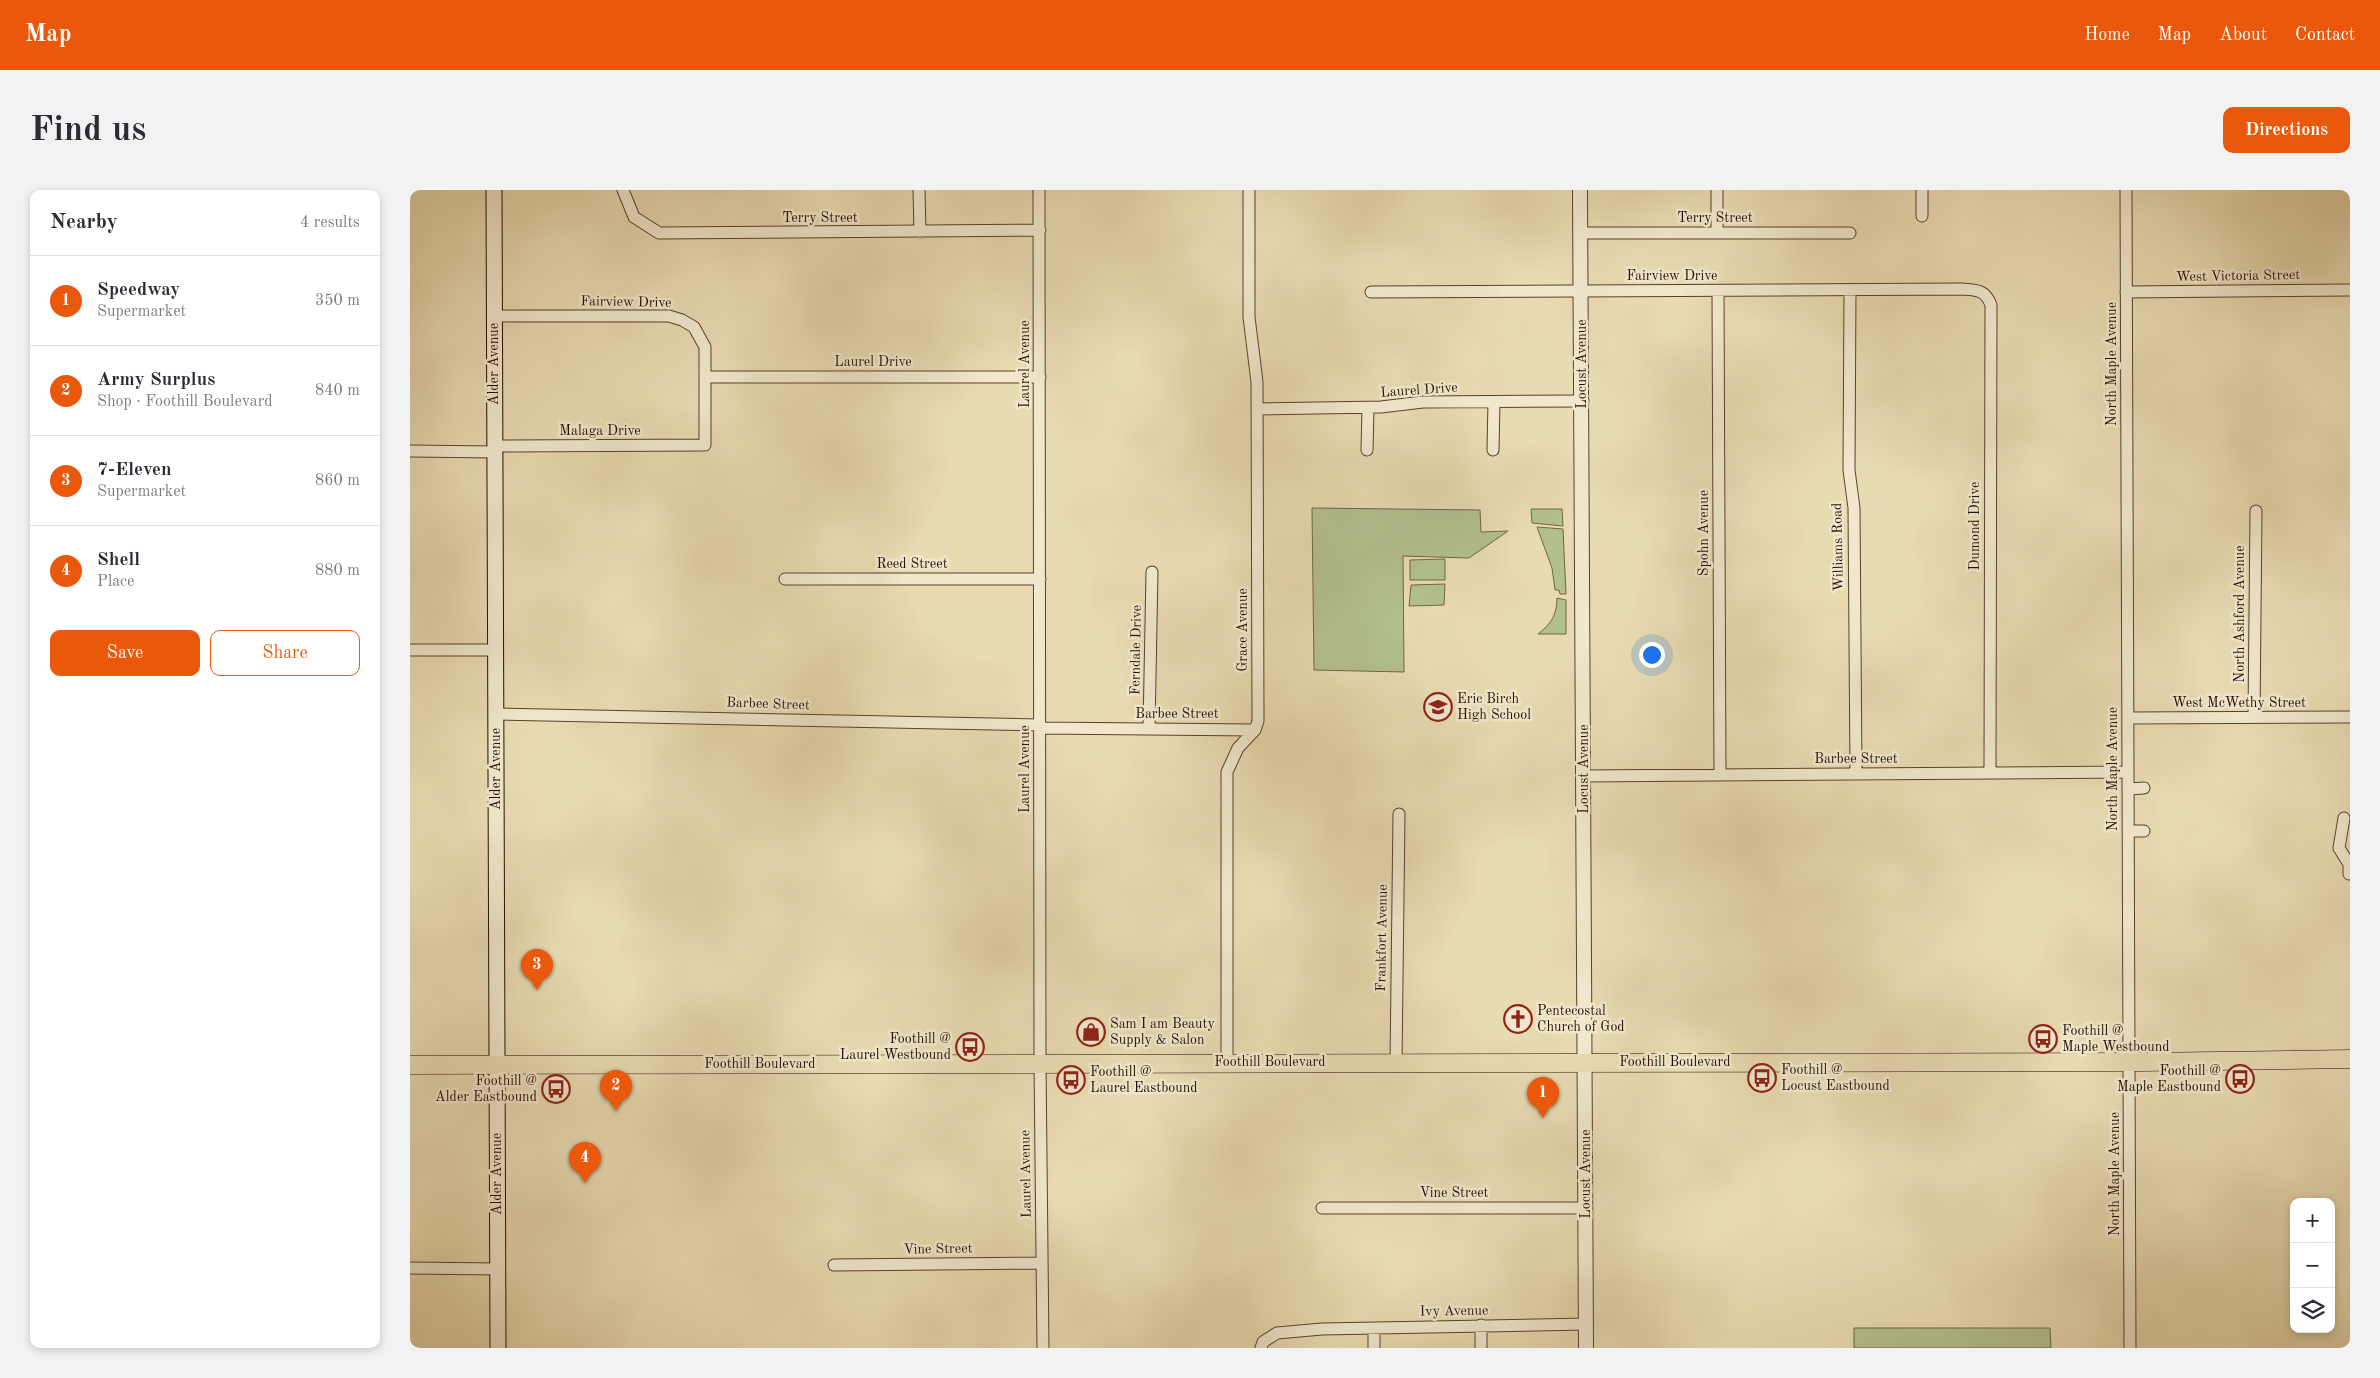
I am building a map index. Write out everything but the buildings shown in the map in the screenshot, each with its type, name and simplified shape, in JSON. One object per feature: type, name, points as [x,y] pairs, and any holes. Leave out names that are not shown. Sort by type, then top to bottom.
[{"type":"main road","name":"Alder Avenue","points":[[494,190],[498,1348]]},
{"type":"main road","name":"Foothill Boulevard","points":[[410,1065],[1040,1062],[2130,1062],[2350,1059]]},
{"type":"street","name":"Terry Street","points":[[623,190],[634,217],[659,233],[1040,230]]},
{"type":"street","points":[[919,190],[920,232]]},
{"type":"street","name":"Laurel Avenue","points":[[1039,190],[1040,1062],[1043,1348]]},
{"type":"street","name":"Grace Avenue","points":[[1249,190],[1249,317],[1256,367],[1257,409],[1258,721],[1255,730]]},
{"type":"street","name":"Locust Avenue","points":[[1580,190],[1583,401],[1586,1348]]},
{"type":"street","points":[[1717,190],[1717,233]]},
{"type":"street","points":[[1922,190],[1922,216]]},
{"type":"street","name":"North Maple Avenue","points":[[2126,190],[2130,1348]]},
{"type":"street","name":"Terry Street","points":[[1581,233],[1850,233]]},
{"type":"street","name":"Fairview Drive","points":[[1371,292],[1718,292],[1973,289]]},
{"type":"street","name":"Dumond Drive","points":[[1973,289],[1980,290],[1985,294],[1991,304],[1990,773]]},
{"type":"street","name":"Williams Road","points":[[1850,290],[1849,470],[1854,508],[1856,774]]},
{"type":"street","name":"West Victoria Street","points":[[2126,292],[2350,290]]},
{"type":"street","name":"Spohn Avenue","points":[[1718,292],[1720,775]]},
{"type":"street","name":"Fairview Drive","points":[[494,316],[669,316],[682,320],[694,327],[705,347],[705,445]]},
{"type":"street","name":"Laurel Drive","points":[[706,377],[1040,377]]},
{"type":"street","name":"Laurel Drive","points":[[1257,409],[1368,408],[1423,402],[1583,401]]},
{"type":"street","points":[[1493,450],[1494,402]]},
{"type":"street","points":[[1367,450],[1368,408]]},
{"type":"street","name":"Malaga Drive","points":[[410,451],[705,445]]},
{"type":"street","name":"North Ashford Avenue","points":[[2254,717],[2256,511]]},
{"type":"street","name":"Ferndale Drive","points":[[1149,730],[1152,572]]},
{"type":"street","name":"Reed Street","points":[[785,579],[1040,579]]},
{"type":"street","points":[[410,650],[495,650]]},
{"type":"street","name":"Barbee Street","points":[[496,714],[1149,730],[1255,730]]},
{"type":"street","name":"West McWethy Street","points":[[2128,718],[2350,717]]},
{"type":"street","points":[[1228,1062],[1227,772],[1238,748],[1255,730]]},
{"type":"street","name":"Barbee Street","points":[[1584,776],[2128,772]]},
{"type":"street","points":[[2129,789],[2144,788]]},
{"type":"street","name":"Frankfort Avenue","points":[[1396,1062],[1399,814]]},
{"type":"street","points":[[2344,818],[2345,848],[2349,864],[2349,874]]},
{"type":"street","points":[[2128,831],[2144,831]]},
{"type":"street","name":"Vine Street","points":[[1322,1208],[1586,1208]]},
{"type":"street","name":"Vine Street","points":[[834,1265],[1042,1263]]},
{"type":"street","points":[[410,1268],[498,1269]]},
{"type":"street","name":"Ivy Avenue","points":[[1261,1348],[1264,1342],[1277,1333],[1322,1328],[1586,1324]]},
{"type":"street","points":[[1481,1325],[1481,1348]]},
{"type":"street","points":[[1374,1328],[1374,1348]]},
{"type":"green space","points":[[1312,508],[1480,510],[1481,532],[1508,531],[1469,558],[1403,556],[1404,672],[1314,670]]},
{"type":"green space","points":[[1531,509],[1562,509],[1563,526],[1532,523]]},
{"type":"green space","points":[[1537,527],[1563,529],[1566,594],[1560,594],[1559,590],[1555,590],[1552,568]]},
{"type":"green space","points":[[1445,559],[1445,580],[1410,580],[1410,560]]},
{"type":"green space","points":[[1445,584],[1444,605],[1409,606],[1411,585]]},
{"type":"green space","points":[[1557,598],[1566,600],[1566,634],[1538,634],[1552,619],[1556,609]]},
{"type":"green space","points":[[1854,1328],[2050,1328],[2051,1348],[1854,1348]]},
{"type":"place","name":"Eric Birch High School","points":[[1438,707]]},
{"type":"place","name":"7-Eleven","points":[[537,990]]},
{"type":"place","name":"Pentecostal Church of God","points":[[1518,1019]]},
{"type":"place","name":"Sam I am Beauty Supply & Salon","points":[[1091,1032]]},
{"type":"place","name":"Foothill @ Maple Westbound","points":[[2043,1039]]},
{"type":"place","name":"Foothill @ Laurel Westbound","points":[[970,1047]]},
{"type":"place","name":"Foothill @ Locust Eastbound","points":[[1762,1078]]},
{"type":"place","name":"Foothill @ Maple Eastbound","points":[[2240,1079]]},
{"type":"place","name":"Foothill @ Laurel Eastbound","points":[[1071,1080]]},
{"type":"place","name":"Foothill @ Alder Eastbound","points":[[556,1089]]},
{"type":"place","name":"Army Surplus","points":[[616,1111]]},
{"type":"place","name":"Speedway","points":[[1543,1118]]},
{"type":"place","name":"Shell","points":[[585,1183]]}]
